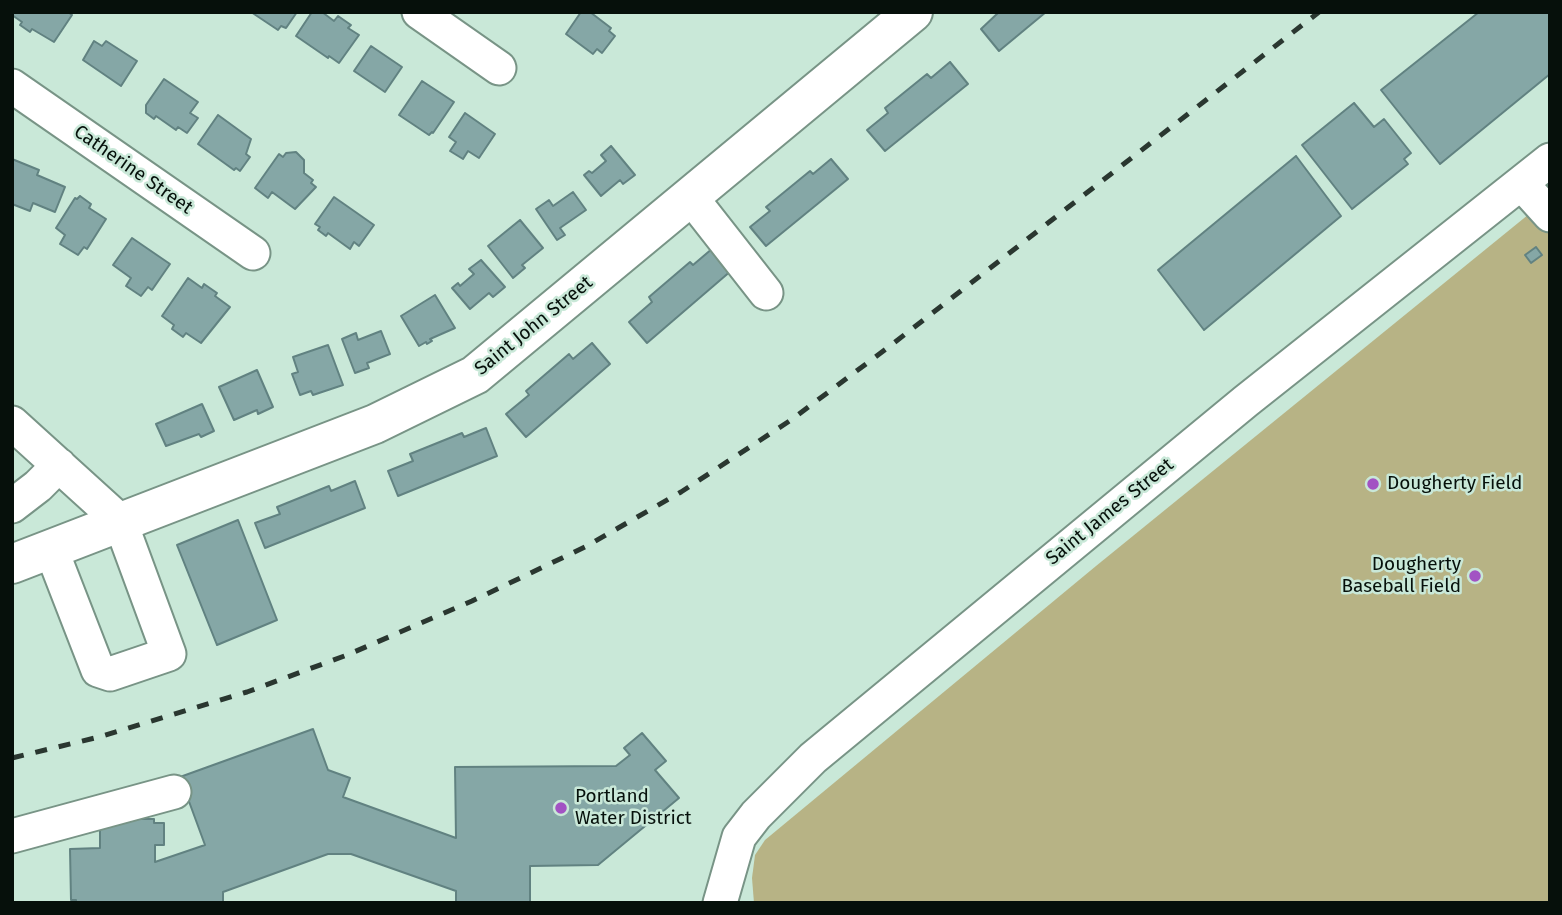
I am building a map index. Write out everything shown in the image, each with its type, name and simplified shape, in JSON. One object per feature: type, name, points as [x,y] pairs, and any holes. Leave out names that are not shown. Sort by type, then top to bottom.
[{"type":"main road","name":"Saint John Street","points":[[12,564],[375,424],[475,375],[913,12]]},
{"type":"street","points":[[419,12],[499,68]]},
{"type":"street","name":"Catherine Street","points":[[12,86],[253,253]]},
{"type":"street","name":"Saint James Street","points":[[720,903],[739,837],[756,815],[813,758],[1214,428],[1550,160]]},
{"type":"street","points":[[1521,183],[1550,215]]},
{"type":"street","points":[[690,196],[766,293]]},
{"type":"street","points":[[12,423],[120,521],[169,654],[110,674],[99,670],[51,549]]},
{"type":"street","points":[[12,506],[59,465]]},
{"type":"street","points":[[12,836],[174,792]]},
{"type":"shaded area","name":"Dougherty Field","points":[[1550,197],[1550,903],[754,903],[752,878],[755,855],[765,840],[1096,566]]},
{"type":"building","points":[[12,12],[68,12],[72,15],[54,42],[20,25],[22,22],[12,15]]},
{"type":"building","points":[[251,12],[297,12],[286,28],[281,26],[278,30]]},
{"type":"building","points":[[312,12],[322,12],[334,21],[338,16],[351,25],[348,28],[359,35],[339,63],[296,36]]},
{"type":"building","points":[[581,12],[590,12],[611,28],[609,31],[615,36],[602,53],[597,49],[593,54],[566,34]]},
{"type":"building","points":[[999,12],[1046,12],[999,51],[981,29]]},
{"type":"building","points":[[1479,12],[1550,12],[1550,74],[1440,164],[1381,90]]},
{"type":"building","points":[[94,41],[102,46],[106,41],[137,61],[121,86],[83,60]]},
{"type":"building","points":[[371,46],[402,67],[385,92],[354,71]]},
{"type":"building","points":[[950,62],[968,84],[885,151],[867,130],[888,113],[885,108],[927,74],[931,78]]},
{"type":"building","points":[[164,79],[198,102],[190,113],[198,118],[187,133],[178,127],[176,130],[156,116],[154,119],[146,113],[146,105]]},
{"type":"building","points":[[422,81],[454,102],[429,135],[399,115]]},
{"type":"building","points":[[1354,103],[1374,127],[1384,119],[1411,153],[1404,159],[1408,164],[1352,209],[1302,145]]},
{"type":"building","points":[[465,113],[495,134],[479,158],[468,151],[463,159],[450,151],[456,142],[449,137]]},
{"type":"building","points":[[218,115],[251,139],[246,154],[250,157],[240,171],[236,168],[234,170],[198,144]]},
{"type":"building","points":[[611,146],[635,175],[623,184],[620,180],[601,196],[584,175],[589,171],[592,173],[606,161],[601,155]]},
{"type":"building","points":[[296,152],[304,160],[304,173],[313,180],[311,183],[316,187],[295,209],[272,192],[268,198],[255,188],[279,154],[283,157],[286,153]]},
{"type":"building","points":[[1296,156],[1341,216],[1204,330],[1158,270]]},
{"type":"building","points":[[12,159],[39,170],[37,175],[65,187],[55,212],[33,203],[30,211],[12,204]]},
{"type":"building","points":[[831,159],[848,179],[766,246],[750,227],[770,211],[766,207],[810,171],[813,174]]},
{"type":"building","points":[[573,192],[586,210],[560,228],[565,235],[557,240],[536,209],[549,200],[553,206]]},
{"type":"building","points":[[80,196],[91,204],[89,208],[106,219],[87,249],[84,247],[78,255],[60,244],[65,235],[56,228],[75,198]]},
{"type":"building","points":[[334,197],[374,225],[359,246],[354,242],[350,249],[328,233],[326,236],[318,230],[320,227],[315,224]]},
{"type":"building","points":[[520,220],[543,248],[522,265],[525,268],[513,278],[488,246]]},
{"type":"building","points":[[132,238],[170,264],[152,290],[148,287],[141,296],[126,286],[131,278],[113,265]]},
{"type":"building","points":[[1536,247],[1542,255],[1531,263],[1525,255]]},
{"type":"building","points":[[713,248],[732,270],[647,343],[629,322],[652,302],[649,297],[690,262],[693,265]]},
{"type":"building","points":[[481,260],[505,287],[493,297],[489,293],[470,309],[452,288],[458,283],[460,286],[474,274],[469,269]]},
{"type":"building","points":[[188,278],[202,288],[204,284],[230,307],[201,343],[186,333],[183,337],[172,329],[174,325],[162,316]]},
{"type":"building","points":[[435,295],[455,328],[419,346],[401,316]]},
{"type":"building","points":[[381,331],[390,354],[367,363],[369,368],[355,373],[342,339],[356,333],[358,340]]},
{"type":"building","points":[[592,343],[610,364],[526,437],[506,414],[529,395],[526,391],[569,354],[573,359]]},
{"type":"building","points":[[328,345],[343,385],[313,395],[311,391],[300,395],[292,374],[298,372],[293,357]]},
{"type":"building","points":[[257,370],[273,407],[258,414],[257,410],[234,420],[219,387]]},
{"type":"building","points":[[202,404],[214,431],[166,446],[156,424]]},
{"type":"building","points":[[486,428],[497,456],[398,496],[388,471],[413,461],[410,454],[462,433],[464,437]]},
{"type":"building","points":[[355,481],[365,508],[265,548],[255,523],[280,514],[277,507],[329,486],[331,491]]},
{"type":"building","points":[[238,520],[277,620],[217,645],[177,545]]},
{"type":"building","name":"Portland Water District","points":[[313,729],[328,770],[350,778],[343,797],[456,838],[455,767],[616,766],[630,755],[624,748],[642,733],[666,761],[655,770],[679,798],[598,865],[530,866],[530,903],[456,903],[456,891],[351,854],[328,854],[223,892],[223,903],[76,903],[76,900],[71,900],[70,849],[100,848],[100,819],[154,819],[154,823],[164,823],[164,845],[155,845],[155,862],[205,845],[180,777]]},
{"type":"railway","points":[[12,758],[99,737],[247,692],[347,655],[472,601],[585,547],[681,492],[791,420],[1319,12]]},
{"type":"place","name":"Dougherty Field","points":[[1373,484]]},
{"type":"place","name":"Dougherty Baseball Field","points":[[1475,576]]},
{"type":"place","name":"Portland Water District","points":[[561,808]]}]
